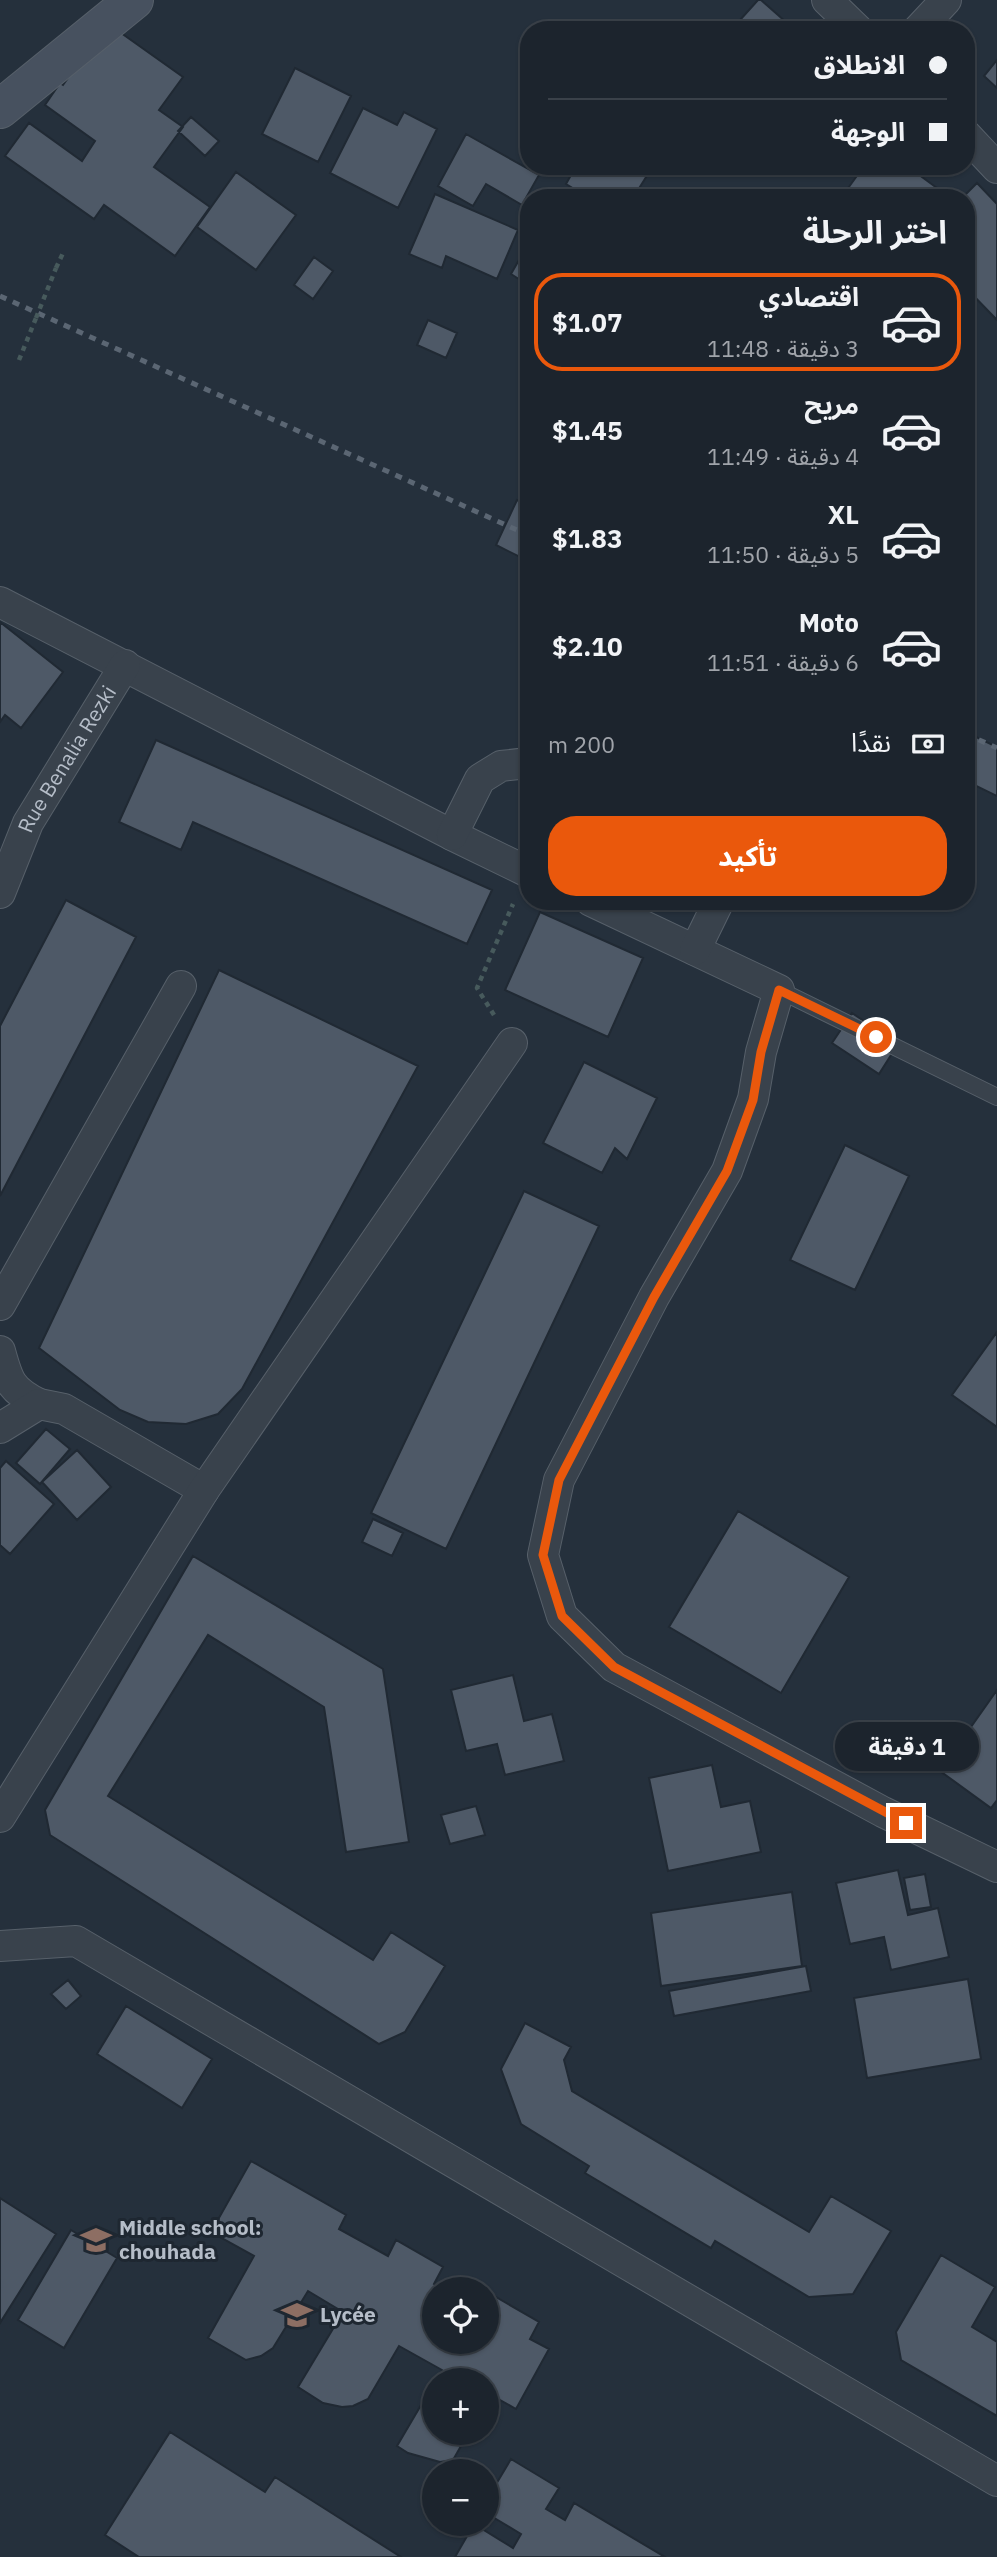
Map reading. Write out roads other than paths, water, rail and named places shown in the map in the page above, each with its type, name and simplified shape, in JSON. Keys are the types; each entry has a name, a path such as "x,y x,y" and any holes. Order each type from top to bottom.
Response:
{"main road":[{"path":"0,109 134,0"}],"street":[{"path":"827,0 849,21"},
{"path":"926,21 946,0"},
{"path":"975,145 997,168"},
{"path":"0,603 520,867"},
{"name":"Rue Benalia Rezki","path":"0,893 28,823 125,666"},
{"path":"452,835 480,779 501,766 520,764"},
{"path":"610,910 779,990 761,1052 753,1100 727,1171 654,1297 559,1480 543,1555 562,1616 614,1667 883,1812 997,1867"},
{"path":"695,950 715,910"},
{"path":"0,1305 181,986"},
{"path":"0,1817 204,1490 512,1042"},
{"path":"0,1351 7,1375 19,1394 39,1404 64,1409 204,1490"},
{"path":"0,1428 39,1404"},
{"path":"0,1946 76,1941 997,2482"}],"lane":[{"path":"779,990 997,1097"}],"railway":[{"path":"0,296 520,531"},
{"path":"975,738 997,748"}],"place":[{"name":"Middle school: chouhada","path":"96,2240"},
{"name":"Lycée","path":"297,2315"}]}
